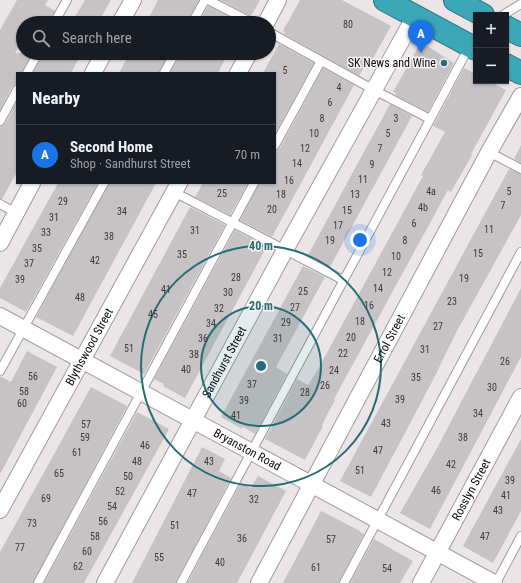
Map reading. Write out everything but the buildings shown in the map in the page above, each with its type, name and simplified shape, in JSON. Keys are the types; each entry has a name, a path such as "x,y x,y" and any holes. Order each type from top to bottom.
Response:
{"highway":[{"path":"385,0 473,47"},
{"path":"455,0 477,12"},
{"path":"509,29 521,35"},
{"path":"509,67 521,73"}],"street":[{"path":"124,16 133,0"},
{"path":"270,16 278,0"},
{"name":"Sandhurst Street","path":"105,583 285,250 415,16"},
{"path":"94,72 100,60"},
{"path":"239,72 245,60"},
{"name":"Errol Street","path":"259,583 489,152 521,96"},
{"path":"0,243 31,184"},
{"name":"Blythswood Street","path":"2,504 82,361 177,185"},
{"name":"Bryanston Road","path":"0,316 495,583"},
{"name":"Rosslyn Street","path":"421,583 521,397"}],"lane":[{"path":"58,16 67,0"},
{"path":"196,16 204,0"},
{"path":"208,0 239,16"},
{"path":"509,12 521,4"},
{"path":"276,36 430,119"},
{"path":"180,583 430,119 473,47"},
{"path":"27,72 34,60"},
{"path":"165,72 171,60"},
{"path":"276,143 321,61"},
{"path":"0,122 14,104"},
{"path":"489,152 521,169"},
{"path":"0,371 103,184"},
{"path":"38,583 253,184"},
{"path":"177,185 233,222 343,280"},
{"path":"0,204 16,213"},
{"path":"344,583 521,252"},
{"path":"495,583 521,536"}],"place":[{"name":"Second Home","path":"421,53"},
{"name":"SK News and Wine","path":"444,63"}]}
